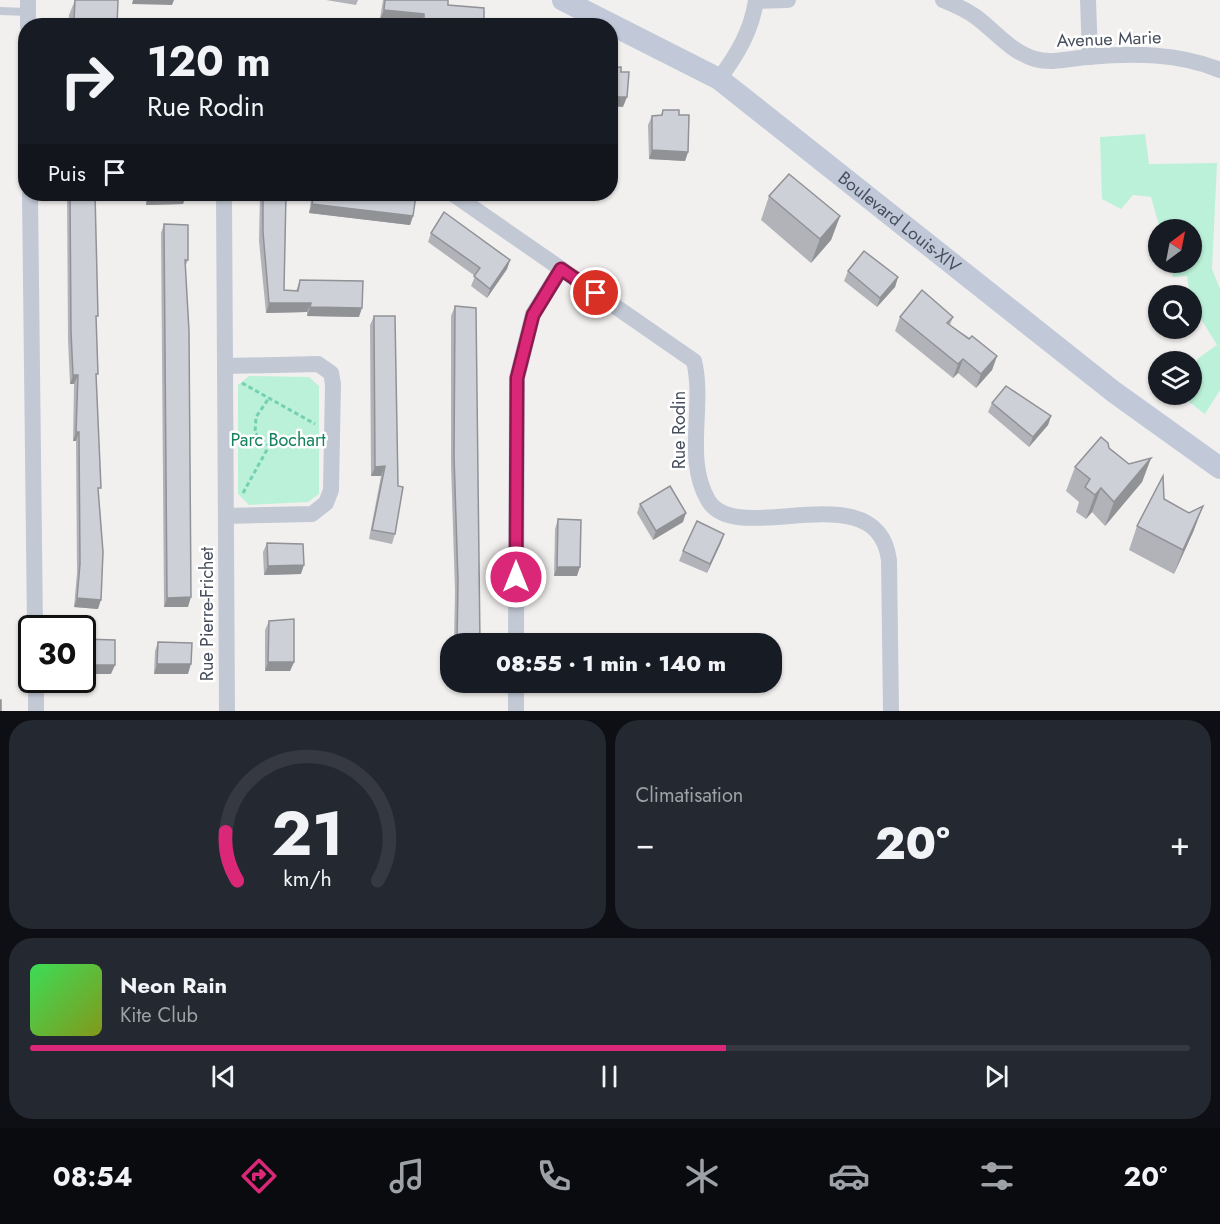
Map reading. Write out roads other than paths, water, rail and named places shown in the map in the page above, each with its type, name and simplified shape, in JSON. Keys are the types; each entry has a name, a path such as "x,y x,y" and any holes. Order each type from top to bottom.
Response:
{"main road":[{"name":"Boulevard Louis-XIV","path":"563,0 599,18"},
{"name":"Boulevard Louis-XIV","path":"618,28 719,79 1114,392 1220,468"}],"street":[{"path":"719,79 735,56 752,23 756,1 788,0"},
{"name":"Avenue Marie","path":"943,0 976,17 1012,48 1034,59 1054,61 1090,57 1155,55 1189,60 1220,70"},
{"path":"1088,0 1090,57"},
{"path":"30,201 35,615"},
{"name":"Rue Pierre-Frichet","path":"225,201 227,711"},
{"name":"Rue Rodin","path":"463,201 694,361 699,392 697,474 709,503 724,513 742,517 844,515 863,521 878,530 887,544 889,560 891,711"},
{"path":"516,633 517,378 533,315 561,269"},
{"path":"226,370 318,364 331,374 332,434 331,490 326,503 312,514 226,516"},
{"path":"36,693 36,711"},
{"path":"516,693 516,711"}],"lane":[{"path":"0,11 28,12"}],"park label":[{"name":"Parc Bochart","path":"278,440"}]}
